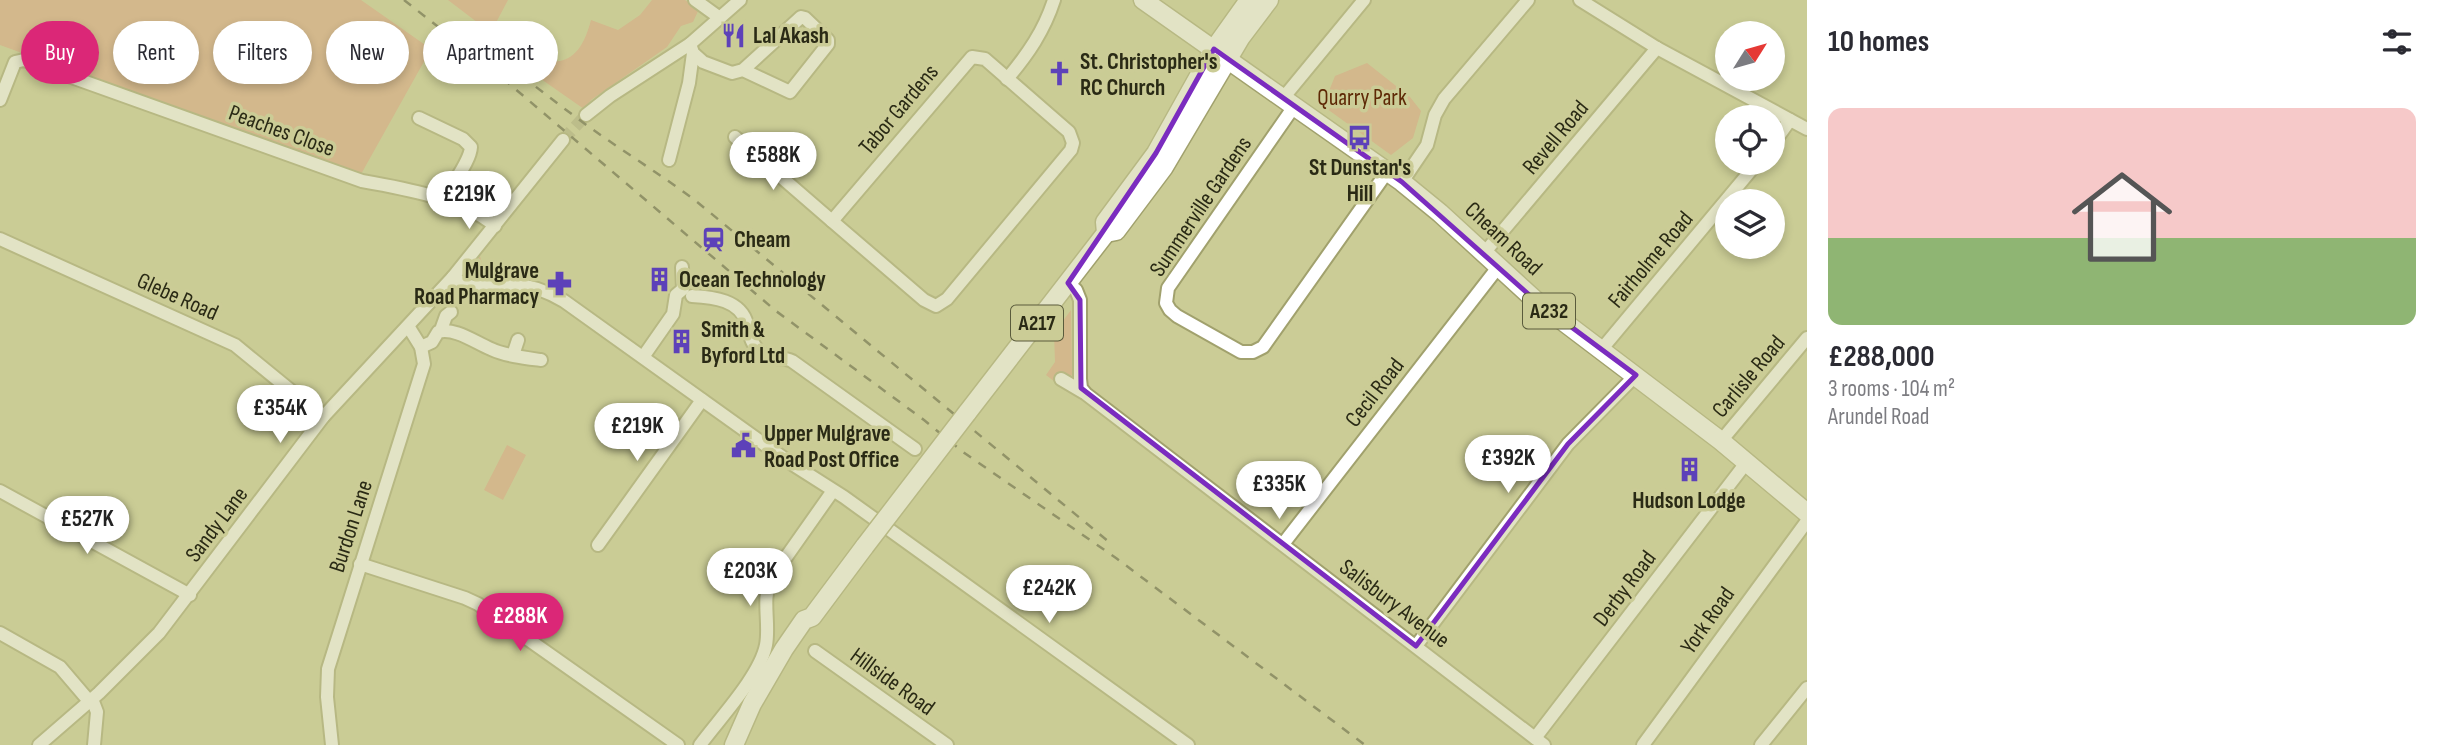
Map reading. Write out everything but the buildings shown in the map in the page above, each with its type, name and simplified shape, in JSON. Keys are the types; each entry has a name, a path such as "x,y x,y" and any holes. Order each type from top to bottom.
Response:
{"highway":[{"name":"A232","path":"1143,0 1221,54"},
{"name":"A217","path":"734,745 752,705 804,620 812,617 1106,233 1116,231 1164,167 1249,0"},
{"name":"A217","path":"1221,54 1241,37 1269,0"},
{"name":"Cheam Road","path":"1221,54 1289,106 1395,177 1485,252 1535,300 1721,441 1807,513"},
{"name":"A217","path":"746,745 763,706 812,628 812,617"}],"street":[{"path":"695,0 720,18"},
{"path":"586,115 610,96 691,49 740,0"},
{"path":"1007,79 1045,26 1054,0"},
{"name":"Summerville Gardens","path":"1364,0 1289,106 1168,288 1166,303 1170,310 1241,352 1250,352 1269,342 1395,177 1427,145 1435,115 1444,99 1528,0"},
{"path":"1580,0 1657,48 1807,129"},
{"path":"691,49 703,62 732,72 743,70 801,16 828,40 828,44 790,92 743,70"},
{"name":"Revell Road","path":"1485,252 1657,48"},
{"path":"669,160 689,83 691,49"},
{"name":"Tabor Gardens","path":"972,57 985,59 1069,132 1073,143 1071,150 947,299 936,306 924,300 832,221 972,57"},
{"name":"Peaches Close","path":"0,100 15,62 24,60 53,75 362,181 408,189 444,201 479,215 495,226"},
{"path":"419,118 463,139 471,147 470,154 444,201"},
{"path":"1785,127 1790,120"},
{"path":"735,137 832,221"},
{"name":"Sandy Lane","path":"39,745 152,641 190,595 323,416 449,282 563,140"},
{"name":"Fairholme Road","path":"1601,350 1747,175"},
{"name":"Glebe Road","path":"0,239 235,345 323,416"},
{"name":"Cecil Road","path":"1283,544 1499,266"},
{"path":"682,267 693,294"},
{"path":"449,282 475,288 509,284 540,289 564,301 832,492 890,530 1169,739 1188,745"},
{"path":"1068,283 1076,290 1080,300 1080,379 1081,388 1086,394"},
{"path":"643,357 673,314 676,295 693,294 726,301 744,316 751,341 767,357 792,361 915,449"},
{"path":"408,326 421,347 432,342 451,312"},
{"path":"441,330 491,349 541,360"},
{"name":"Carlisle Road","path":"1721,441 1807,338"},
{"path":"513,355 517,340"},
{"name":"Burdon Lane","path":"332,745 327,697 328,669 421,377 425,358 421,347"},
{"path":"1416,646 1560,454 1636,375"},
{"name":"Salisbury Avenue","path":"1060,379 1086,394 1540,742"},
{"path":"598,545 702,400"},
{"name":"Derby Road","path":"1540,742 1746,463"},
{"path":"0,491 190,595"},
{"path":"700,745 762,659 766,641 767,592 770,580 832,492"},
{"name":"York Road","path":"1643,745 1807,520"},
{"path":"360,564 465,597 478,604 678,745"},
{"path":"0,633 60,667 90,700 97,712 94,745"},
{"name":"Hillside Road","path":"815,651 947,745"},
{"path":"1761,745 1807,688"}],"highlighted area":[{"path":"1214,49 1402,182 1535,300 1636,375 1568,444 1416,646 1081,388 1080,300 1068,283 1156,153"}],"green space":[{"path":"0,0 361,0 391,21 326,21 326,84 409,84 409,34 423,43 423,63 360,176 99,81 99,21 21,21 21,53 0,45"},
{"path":"448,0 508,0 497,21 476,21"},
{"path":"652,0 685,0 699,9 693,22 681,26 667,47 591,100 584,109 548,84 558,84 558,60 574,54 584,41 591,20 618,30 640,15"},
{"name":"Quarry Park","path":"1367,63 1410,97 1421,111 1413,138 1391,155 1323,106 1335,76"},
{"path":"480,256 483,267 493,276 476,276 473,268"},
{"path":"1071,310 1072,375 1069,377 1060,373 1055,382 1046,375 1055,362 1054,333"},
{"path":"507,445 526,455 503,500 484,490"}],"tunnel":[{"path":"563,140 586,115"}],"railway":[{"path":"404,0 493,70 776,311 963,452 1116,558 1365,745"},
{"path":"532,84 696,201 1109,542"}],"place":[{"name":"Lal Akash","path":"733,35"},
{"name":"St. Christopher's RC Church","path":"1060,74"},
{"name":"St Dunstan's Hill","path":"1360,137"},
{"name":"Cheam","path":"714,239"},
{"name":"Ocean Technology","path":"659,279"},
{"name":"Mulgrave Road Pharmacy","path":"559,283"},
{"name":"Smith & Byford Ltd","path":"681,342"},
{"name":"Upper Mulgrave Road Post Office","path":"744,446"},
{"name":"Hudson Lodge","path":"1689,470"}]}
